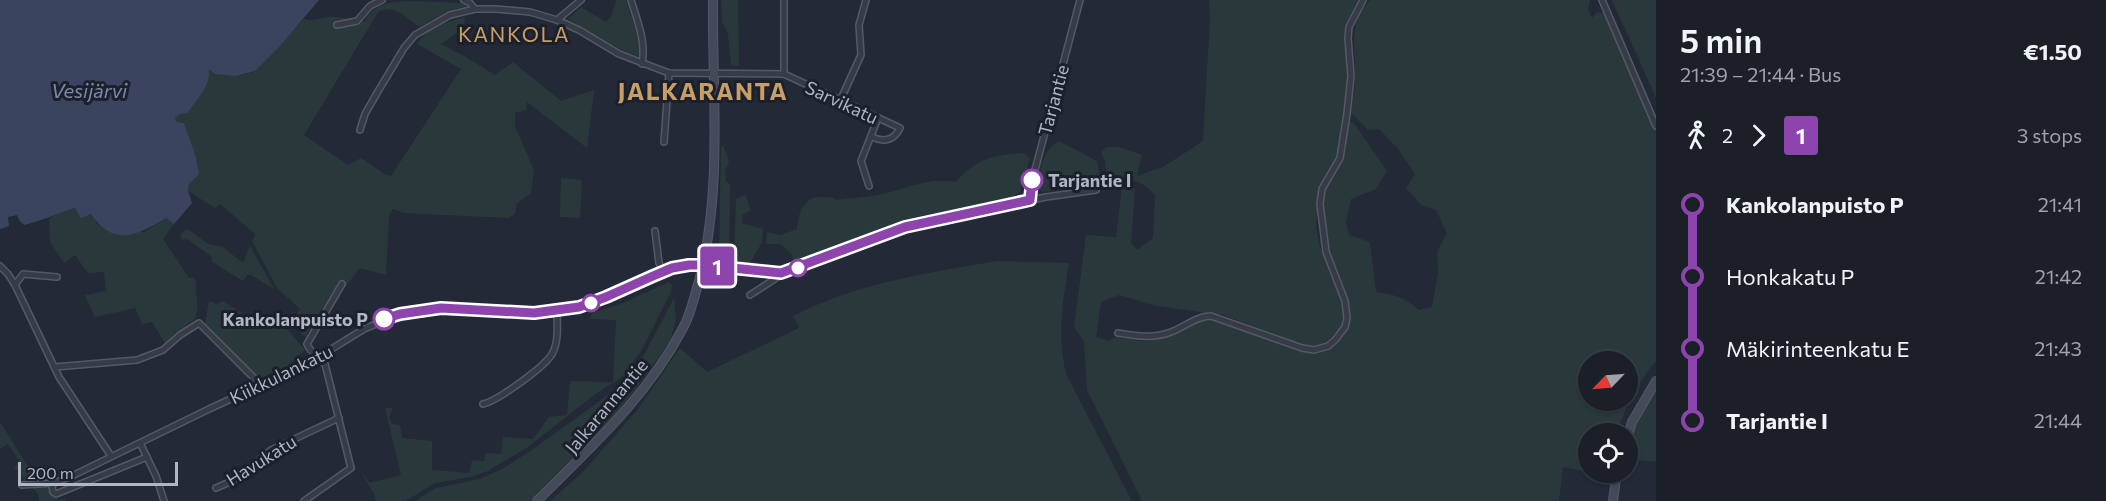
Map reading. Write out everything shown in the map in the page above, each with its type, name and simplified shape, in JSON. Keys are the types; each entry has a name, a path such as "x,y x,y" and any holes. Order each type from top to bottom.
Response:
{"main road":[{"name":"Jalkarannantie","path":"537,501 610,429 639,396 683,328 690,310 709,236 712,202 713,0"},
{"path":"1632,423 1656,381"},
{"path":"1613,501 1615,483"}],"street":[{"path":"337,25 357,21 370,6 382,0"},
{"path":"464,0 475,9"},
{"path":"557,20 581,0"},
{"path":"631,0 643,40 642,64"},
{"name":"Sarvikatu","path":"784,0 784,74"},
{"path":"840,101 861,55 859,25 866,0"},
{"name":"Tarjantie","path":"1030,200 1031,185 1080,0"},
{"path":"1118,333 1141,337 1157,336 1202,317 1211,316 1268,337 1314,350 1328,346 1345,327 1347,318 1345,301 1326,252 1320,204 1322,189 1340,158 1351,76 1349,27 1363,0"},
{"path":"1602,0 1656,126"},
{"name":"Sarvikatu","path":"360,130 365,114 377,93 404,48 416,35 450,15 475,9 496,9 530,12 557,20 642,64 669,73 784,74 900,128 892,138 883,141 871,136"},
{"path":"664,142 669,73"},
{"path":"868,186 861,161 878,118"},
{"path":"750,295 786,272 905,227 1030,200 1096,190"},
{"path":"654,231 659,263 663,272"},
{"name":"Kiikkulankatu","path":"54,483 320,357 364,328 400,314 441,308 522,313 557,310 590,303 680,266 703,265 770,273 786,272"},
{"path":"0,266 15,285 59,378 111,456"},
{"path":"8,274 57,278"},
{"path":"15,285 23,274"},
{"path":"304,501 351,468 325,364 310,350 308,341 342,284"},
{"path":"483,404 504,393 547,362 556,344 557,310"},
{"path":"54,367 137,360 163,350 180,335 199,323 261,385"},
{"name":"Havukatu","path":"216,488 234,480 271,450 339,418"},
{"path":"140,443 164,501"},
{"path":"22,485 54,483 52,487 56,494 147,457"}],"shaded area":[{"path":"617,0 626,0 641,46 638,56 623,51 568,19 581,7 606,22"},
{"path":"721,0 738,0 739,66 731,65 728,34 722,22"},
{"path":"1209,0 1358,0 1347,22 1345,33 1348,75 1337,157 1320,187 1316,227 1320,247 1344,309 1342,325 1326,343 1315,346 1302,345 1223,315 1157,306 1119,295 1101,302 1096,337 1108,341 1116,337 1143,341 1164,337 1206,319 1222,321 1302,351 1322,352 1339,341 1347,329 1350,318 1347,295 1328,248 1322,203 1325,191 1342,157 1348,121 1356,126 1387,171 1376,189 1351,199 1346,222 1349,235 1370,242 1376,292 1399,297 1419,310 1432,307 1438,273 1437,251 1447,234 1436,210 1421,205 1406,188 1415,174 1398,149 1379,129 1368,130 1351,113 1355,82 1354,33 1364,8 1371,0 1590,0 1588,10 1592,18 1597,12 1604,13 1656,132 1656,361 1638,386 1638,351 1578,351 1578,411 1625,411 1621,423 1578,423 1578,470 1563,467 1559,501 1142,501 1087,390 1084,341 1074,327 1086,235 1116,237 1122,186 1135,188 1131,243 1137,250 1153,238 1155,195 1138,182 1122,180 1107,182 1105,161 1101,152 1106,147 1119,147 1142,155 1137,176 1163,167 1203,141 1210,19"},
{"path":"1612,0 1656,0 1656,98 1653,91"},
{"path":"392,2 459,3 468,6 450,10 419,27 394,10 378,12 304,135 348,165 361,158 391,176 461,69 417,44 438,26 465,17 460,30 441,44 495,75 513,62 561,101 594,90 587,148 527,102 526,110 515,113 515,126 534,170 531,193 517,203 515,214 509,218 404,213 393,209 389,216 386,275 360,268 341,292 335,288 305,337 292,323 300,309 277,288 252,241 255,234 220,204 215,208 188,191 189,183 199,174 196,157 184,123 177,122 175,118 180,114 209,68 236,76 254,72 304,19 357,17 364,22 380,6"},
{"path":"1059,141 1097,161 1101,182 1043,192 1038,188 1046,155 1049,149"},
{"path":"723,145 729,162 725,171 726,181 730,184 729,265 721,263 719,254 721,148"},
{"path":"1024,153 1030,158 1020,192 1008,199 915,217 793,263 792,255 781,244 766,244 767,232 780,235 797,229 801,211 813,198 826,197 836,200 883,194 928,182 956,182 971,168 986,159"},
{"path":"561,178 582,180 580,218 560,217"},
{"path":"745,195 751,210 742,215 742,223 763,229 762,242 749,265 736,263 734,257 736,199"},
{"path":"75,208 91,214 98,225 144,232 166,218 174,224 163,239 189,278 195,280 197,306 195,319 165,343 152,322 142,324 135,308 95,317 85,295 106,291 104,272 88,273 75,255 64,263 50,242 49,219 57,213"},
{"path":"188,229 208,244 223,247 243,263 250,246 274,289 251,275 247,275 243,281 212,262 212,257 187,239 180,238 182,232"},
{"path":"997,261 1069,263 1061,334 1067,376 1132,501 550,501 583,472 638,409 680,348 707,372 799,328 793,316 842,295 893,281"},
{"path":"669,282 672,285 671,292 641,351 622,377 594,395 528,447 488,471 470,477 435,483 406,501 376,501 359,469 370,483 401,475 385,408 393,408 389,417 392,424 400,425 402,438 432,441 432,470 469,473 472,460 484,461 486,453 501,454 503,437 533,439 549,417 567,415 570,381 613,382 616,320 590,319 592,313 623,303"},
{"path":"674,298 676,320 670,341 614,416 530,501 415,501 436,488 480,479 502,469 626,382 644,355"},
{"path":"209,301 216,304 223,301 268,330 274,314 305,350 285,369 261,380 205,324"},
{"path":"1656,386 1656,462 1638,460 1638,423 1635,423"},
{"path":"0,422 32,473 46,486 52,496 66,501 39,501 38,494 14,467 20,462 8,444 0,449"}],"water":[{"name":"Vesijärvi","path":"0,0 319,0 280,46 255,71 236,76 215,74 209,69 208,81 198,98 187,113 175,118 177,122 184,123 196,157 199,174 189,184 188,191 192,203 174,224 166,218 136,233 117,235 100,225 91,214 81,218 75,208 24,225 17,215 8,217 9,226 0,229"}],"bus line":[{"name":"1","path":"384,319 400,314 441,308 534,313 579,307 680,266 703,265 770,273 791,271 905,227 1030,200 1032,180"}],"place":[{"name":"Tarjantie I","path":"1032,180"},
{"name":"Kankolanpuisto P","path":"384,319"}],"district":[{"name":"KANKOLA","path":"514,33"},
{"name":"JALKARANTA","path":"703,90"}]}
